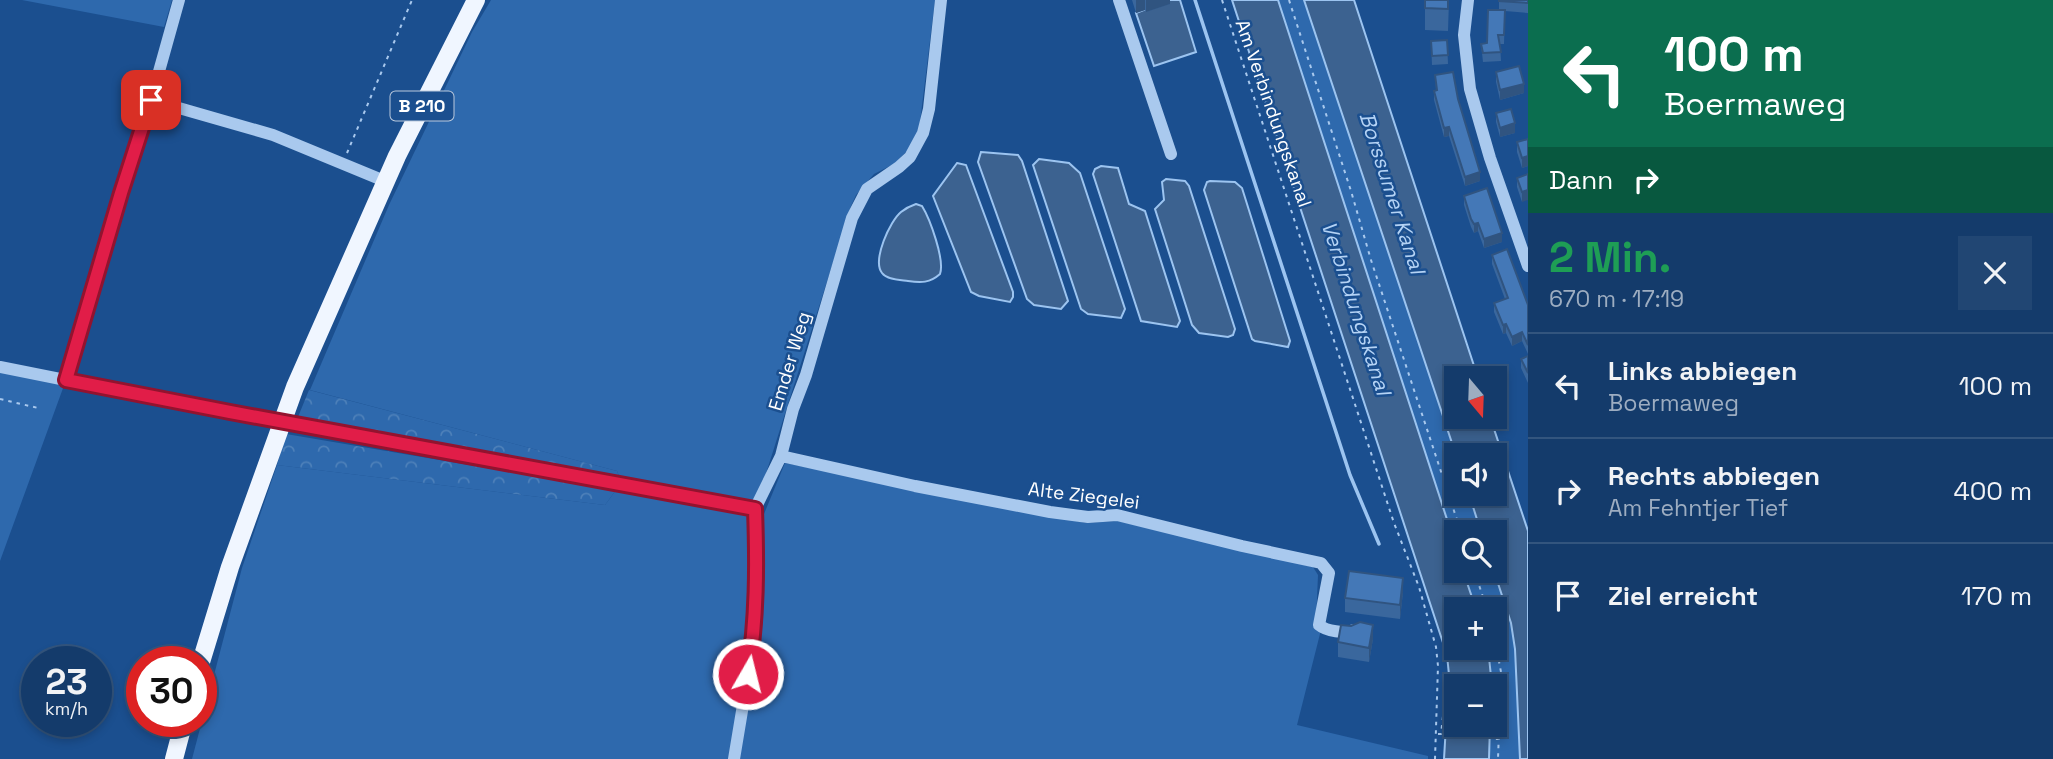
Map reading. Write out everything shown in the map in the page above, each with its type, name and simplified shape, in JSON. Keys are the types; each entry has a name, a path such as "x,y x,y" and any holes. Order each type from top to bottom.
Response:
{"main road":[{"name":"B 210","path":"206,646 230,567 295,387 387,181 442,64 476,0"},
{"path":"174,759 180,737"}],"street":[{"path":"66,380 151,100 178,0"},
{"name":"Emder Weg","path":"734,759 753,639 757,561 755,509 781,456 852,218 867,189 910,157 923,133 929,109 941,0"},
{"path":"1119,0 1171,154"},
{"path":"1468,0 1464,48 1473,101 1528,266"},
{"path":"151,100 273,135 387,181"},
{"path":"0,367 755,509"},
{"name":"Alte Ziegelei","path":"781,456 1050,512 1088,517 1117,515 1321,563 1329,573 1320,626 1348,632 1362,626"}],"path":[{"path":"342,163 412,0"},
{"name":"Am Verbindungskanal","path":"1222,0 1394,523 1426,611 1438,666 1435,759"},
{"path":"1289,0 1457,520"},
{"path":"0,399 38,408"},
{"path":"1498,759 1501,672 1499,660"},
{"path":"1437,734 1441,734 1444,707"},
{"path":"1493,737 1499,739"}],"green space":[{"path":"22,0 172,0 164,27"},
{"path":"491,0 935,0 919,130 909,149 894,164 874,174 856,195 851,206 756,505 620,479 617,471 310,390 389,205 472,32"},
{"path":"1278,0 1304,0 1444,419 1444,429 1447,429 1452,443 1444,443 1444,506 1473,506 1477,520 1447,520"},
{"path":"0,367 66,380 0,561"},
{"path":"309,390 617,471 620,479 298,417"},
{"path":"286,434 616,490 605,505 277,465"},
{"path":"785,463 1086,523 1118,521 1313,567 1318,575 1316,622 1322,626 1297,725 1428,756 1428,759 739,759 757,652 764,514"},
{"path":"277,465 605,505 616,490 749,515 749,649 732,759 192,759 198,737 217,737 217,664 242,568"},
{"path":"1467,583 1498,583 1502,597 1472,597"},
{"path":"1507,611 1515,649 1520,759 1489,759 1490,737 1507,737 1507,674 1491,674 1489,660 1507,660"}],"water":[{"path":"1169,0 1180,0 1196,52 1154,66 1136,13"},
{"name":"Verbindungskanal","path":"1232,0 1278,0 1447,520 1444,520 1444,583 1467,583 1472,597 1444,597 1444,646"},
{"name":"Borssumer Kanal","path":"1304,0 1354,0 1474,366 1444,366 1444,419"},
{"path":"981,152 1018,155 1022,161 1068,301 1061,309 1034,305 1027,299 978,162"},
{"path":"1039,159 1069,163 1080,173 1125,309 1121,318 1088,314 1081,309 1033,165"},
{"path":"957,163 966,165 1013,292 1010,302 971,292 933,196"},
{"path":"1101,166 1118,168 1129,204 1145,211 1180,321 1177,327 1141,321 1093,174 1095,169"},
{"path":"1166,179 1185,181 1189,186 1235,329 1233,335 1228,337 1199,333 1192,325 1155,209 1164,200 1162,182"},
{"path":"1210,181 1235,182 1242,188 1290,341 1288,347 1252,339 1204,190"},
{"path":"916,204 922,206 933,230 941,268 940,274 933,279 921,282 891,278 884,275 879,267 881,250 888,232 905,209"},
{"path":"1447,429 1494,429 1499,443 1452,443"},
{"path":"1507,468 1528,531 1528,759 1520,759 1515,649 1507,597 1502,597 1498,583 1507,583 1507,520 1477,520 1473,506 1507,506"},
{"path":"1448,660 1489,660 1491,674 1449,674"},
{"path":"1445,737 1490,737 1489,759 1444,759"}],"building":[{"path":"1425,0 1448,0 1448,9 1425,8"},
{"path":"1528,0 1528,3 1499,1"},
{"path":"1488,10 1505,10 1504,35 1498,35 1501,52 1483,53 1481,44 1487,43"},
{"path":"1447,40 1448,55 1432,56 1431,41"},
{"path":"1519,66 1524,84 1500,90 1496,72"},
{"path":"1453,72 1458,99 1480,172 1465,177 1449,127 1444,128 1434,91 1437,90 1435,75"},
{"path":"1511,109 1515,123 1500,128 1496,113"},
{"path":"1528,139 1528,156 1522,158 1517,142"},
{"path":"1528,174 1528,190 1522,192 1517,178"},
{"path":"1487,188 1502,233 1484,239 1478,223 1474,224 1471,219 1464,196"},
{"path":"1507,249 1528,305 1528,345 1522,332 1512,337 1506,324 1503,325 1494,303 1508,298 1492,255"},
{"path":"1528,356 1528,373 1521,359"},
{"path":"1349,571 1403,578 1400,605 1345,598"},
{"path":"1360,622 1373,625 1369,648 1338,642 1341,625 1351,626"}],"waterway":[{"path":"1195,0 1350,475 1379,544"}],"route":[{"path":"151,100 66,380 755,509 756,603 748,674"}]}
